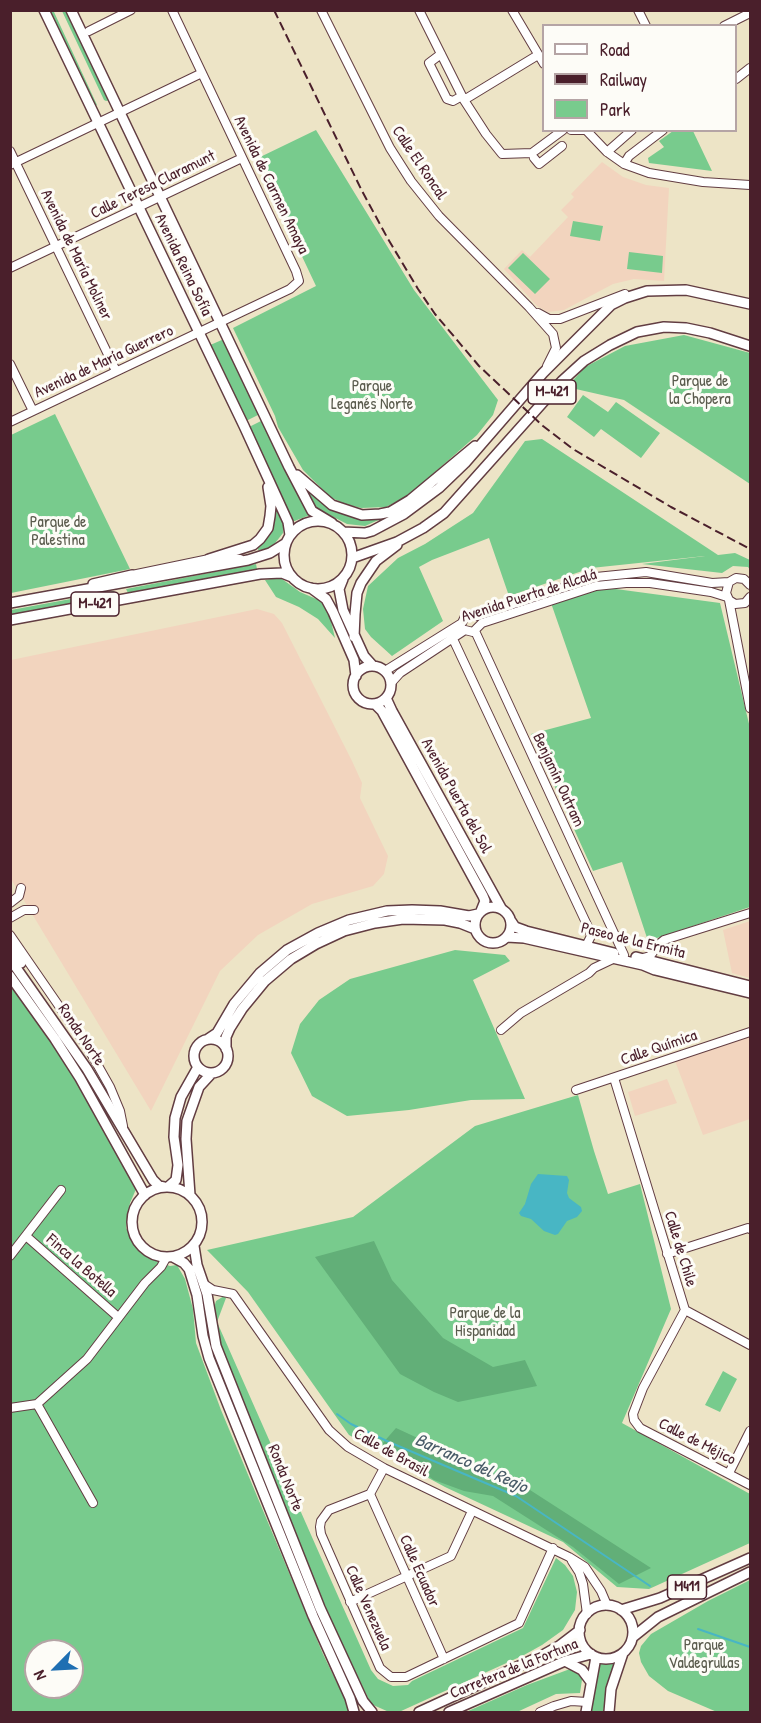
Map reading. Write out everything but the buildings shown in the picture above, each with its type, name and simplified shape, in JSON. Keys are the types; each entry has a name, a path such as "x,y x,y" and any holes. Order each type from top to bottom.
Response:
{"main road":[{"name":"Avenida Reina Sofía","path":"44,10 267,475 288,522 288,539"},
{"name":"Avenida Reina Sofía","path":"71,10 289,467 312,511 332,524"},
{"path":"343,532 372,531 417,506 453,476 543,373 611,305 647,291 686,290 750,304"},
{"name":"M-421","path":"352,558 408,536 434,521 454,503 547,397 584,361 637,332 664,327 686,327 750,346"},
{"path":"289,467 308,487 332,505 352,513 380,514 399,507 415,496 489,436"},
{"path":"209,559 253,545 264,533 271,506 267,475"},
{"name":"M-421","path":"79,589 93,590 248,560 270,553 300,526 312,521 332,524"},
{"path":"310,588 326,599 354,660 356,676 354,686 357,696 365,702 375,704 386,698 391,683 385,671 373,666 363,656 339,596 339,589 352,558 351,549 343,532 332,524"},
{"path":"354,637 357,593 366,575 382,555 408,536"},
{"path":"288,539 284,550 285,564 292,577"},
{"name":"M-421","path":"10,621 260,574 282,573 310,588"},
{"name":"M-421","path":"10,603 132,575"},
{"path":"310,588 332,586 344,577"},
{"path":"356,676 363,669 373,666"},
{"name":"Avenida Puerta del Sol","path":"386,698 501,908"},
{"name":"Avenida Puerta del Sol","path":"375,704 382,711 480,890 484,901 480,912"},
{"path":"211,1074 198,1068 194,1059 195,1050 200,1043 217,1033 234,1004 260,973 287,950 318,933 349,920 387,911 440,911 469,916 490,906 501,908 506,911 511,921 511,930 507,937 500,942 490,943 481,939 475,929 476,919 480,912"},
{"path":"170,1258 187,1252 194,1246 201,1233 203,1219 199,1206 190,1195 187,1121 199,1087 211,1074 216,1073 225,1065 228,1054 226,1037 230,1028 265,981 291,959 316,944 344,931 375,923 402,919 445,920 475,929"},
{"name":"Paseo de la Ermita","path":"511,921 515,927 526,931 609,956 750,993"},
{"name":"Paseo de la Ermita","path":"507,937 586,949"},
{"path":"10,947 42,995 55,1022"},
{"name":"Paseo de la Ermita","path":"609,956 624,955 643,958 750,986"},
{"name":"Ronda Norte","path":"10,958 87,1070 153,1180 159,1186 179,1189 190,1195"},
{"name":"Ronda Norte","path":"10,976 80,1078 145,1195 139,1200 133,1214 132,1224 139,1244 156,1256 184,1263 189,1269 197,1295 209,1358 313,1616 351,1698 354,1713"},
{"path":"208,1039 219,1041 226,1049"},
{"path":"145,1195 166,1187 176,1180 175,1118 181,1098 198,1068"},
{"name":"Ronda Norte","path":"194,1246 197,1265 210,1307 216,1346 320,1608 359,1694 372,1713"},
{"name":"M411","path":"621,1610 660,1599 750,1558"},
{"path":"633,1637 631,1622 621,1610 607,1605 596,1607 587,1614 580,1630 582,1643 593,1655 610,1659 623,1653 633,1637 658,1617 750,1572"},
{"name":"Carretera de la Fortuna","path":"419,1713 543,1655 580,1630"},
{"path":"609,1713 611,1689 623,1653"},
{"path":"587,1708 593,1655"},
{"name":"Carretera de la Fortuna","path":"449,1713 565,1661 593,1655"},
{"name":"Carretera de la Fortuna","path":"565,1661 582,1670 591,1682"}],"street":[{"path":"89,31 131,10"},
{"name":"Avenida de Carmen Amaya","path":"172,10 299,281 290,289 209,327"},
{"name":"Calle El Roncal","path":"321,10 390,148 411,181 439,216 529,307 554,338 556,348 543,373"},
{"path":"419,10 463,98 502,154 532,153 560,132"},
{"path":"512,10 542,62"},
{"path":"638,10 645,24"},
{"path":"728,24 750,13"},
{"path":"441,54 429,63 447,99 453,101 463,98 538,55"},
{"path":"737,78 750,68"},
{"path":"13,164 202,73"},
{"path":"586,132 624,164 667,177 750,185"},
{"path":"607,152 630,132"},
{"path":"624,164 629,156 660,132"},
{"path":"534,158 539,164 562,146"},
{"name":"Avenida de María Moliner","path":"10,151 13,164 56,246 116,371"},
{"name":"Calle Teresa Claramunt","path":"10,268 242,158"},
{"name":"Calle El Roncal","path":"529,307 549,319 560,318 625,294 647,291"},
{"name":"Avenida de María Guerrero","path":"10,422 209,327"},
{"path":"735,340 750,339"},
{"path":"10,364 33,411"},
{"name":"M-421","path":"132,575 221,557 248,560"},
{"name":"Avenida Puerta de Alcalá","path":"391,683 400,672 453,639 464,626 465,616 476,616 596,577 646,572 712,583 729,582 740,578 750,585"},
{"path":"729,582 726,589 750,708"},
{"name":"Avenida Puerta de Alcalá","path":"385,671 464,626 477,628 586,589 606,585 650,583 711,592 739,604"},
{"path":"734,622 739,604 746,603 750,597"},
{"name":"Benjamín Outram","path":"476,616 477,628 624,955"},
{"name":"Benjamín Outram","path":"453,639 589,929 591,936 586,949"},
{"path":"10,903 18,896 21,888"},
{"path":"10,918 24,910 34,910"},
{"path":"643,958 650,956 664,940 750,913"},
{"path":"10,935 88,1048 110,1087 120,1111 123,1130"},
{"path":"609,956 617,939"},
{"name":"Paseo de la Ermita","path":"586,949 594,968"},
{"name":"Paseo de la Ermita","path":"501,1030 517,1015 589,973 609,956"},
{"name":"Calle Química","path":"576,1090 750,1032"},
{"name":"Calle de Chile","path":"614,1078 684,1310 643,1388 633,1414 634,1420"},
{"name":"Finca la Botella","path":"10,1256 62,1190"},
{"path":"668,1254 750,1229"},
{"name":"Finca la Botella","path":"26,1236 118,1317"},
{"name":"Finca la Botella","path":"37,1404 87,1359 145,1282 170,1258"},
{"name":"Calle de Brasil","path":"204,1284 213,1290 233,1293 329,1430 348,1447 384,1468 569,1557 585,1567 601,1591 607,1605"},
{"path":"210,1307 222,1292"},
{"path":"684,1310 750,1345"},
{"path":"10,1408 37,1404 93,1503"},
{"name":"Calle de Méjico","path":"634,1420 639,1428 750,1485"},
{"path":"729,1473 750,1431"},
{"path":"370,1494 384,1468"},
{"name":"Calle Ecuador","path":"370,1494 444,1659"},
{"name":"Calle Venezuela","path":"370,1494 329,1510 321,1521 321,1534 380,1668 391,1677 406,1677 519,1623 553,1548"},
{"path":"350,1602 451,1556 472,1511"},
{"path":"569,1557 579,1572 583,1584 587,1614"},
{"path":"540,1713 572,1701 587,1708"}],"shaded area":[{"path":"602,162 623,177 646,185 669,188 664,281 634,279 613,284 564,310 548,312 537,306 504,269 522,250 530,257 568,217 561,210 574,197 571,194"},
{"path":"257,609 274,614 282,623 352,761 362,783 360,798 388,856 384,874 373,886 312,904 258,935 220,971 151,1111 11,879 11,660"},
{"path":"750,921 750,978 732,973 723,930"},
{"path":"750,1036 750,1119 703,1135 675,1061"},
{"path":"667,1079 677,1103 635,1116 628,1092"}],"green space":[{"path":"49,11 54,12 97,105 93,107"},
{"path":"62,11 68,11 111,100 104,100"},
{"name":"Parque Leganés Norte","path":"316,130 414,290 498,400 493,415 477,435 409,495 386,507 361,508 345,504 330,497 303,470 278,427 275,416 233,328 316,286 256,159"},
{"path":"672,132 693,132 712,171 649,163 648,158 664,147 659,141"},
{"path":"573,221 603,226 600,241 570,236"},
{"path":"629,252 663,256 662,273 627,269"},
{"path":"523,253 550,279 535,294 508,268"},
{"name":"Parque de la Chopera","path":"684,335 750,353 750,484 624,400 567,387 585,367 625,346"},
{"path":"224,339 260,414 244,422 208,346"},
{"path":"583,395 608,412 616,402 660,433 641,458 601,429 594,437 567,417"},
{"name":"Parque de Palestina","path":"55,414 130,569 11,593 11,435"},
{"path":"263,420 310,515 292,522 247,428"},
{"path":"542,439 718,555 735,553 750,560 750,570 748,567 733,566 722,573 642,564 705,556 591,568 509,596 489,538 419,567 443,621 392,656 365,629 363,609 368,586 398,558 425,544 473,513 525,441"},
{"path":"309,492 327,506 346,515 383,518 365,526 347,524 316,508 307,493"},
{"path":"276,507 283,524 283,533 272,547 259,552 257,546"},
{"path":"256,564 257,569 227,575 128,593 126,589"},
{"path":"277,578 321,601 330,617 335,638 318,619 299,607 276,597 265,580"},
{"path":"601,587 720,603 750,728 750,907 648,941 622,862 593,871 531,734 591,718 551,603"},
{"path":"114,591 115,596 11,616 11,610"},
{"path":"455,950 505,955 510,961 473,980 525,1099 471,1100 409,1110 347,1116 312,1096 291,1053 300,1024 319,1000 350,979"},
{"path":"10,984 47,1034 137,1187 130,1203 126,1228 138,1250 151,1259 170,1266 177,1265 185,1279 193,1309 196,1343 221,1410 323,1654 351,1712 11,1712"},
{"name":"Parque de la Hispanidad","path":"578,1095 608,1194 640,1184 671,1309 622,1423 750,1494 750,1543 649,1589 617,1587 563,1542 445,1487 349,1435 248,1292 207,1250 353,1217 475,1126"},
{"path":"374,1241 392,1280 443,1338 493,1367 525,1360 537,1386 458,1402 400,1374 315,1257"},
{"path":"224,1296 226,1298 217,1322 371,1670 378,1679 393,1686 408,1685 412,1681 523,1628 556,1558 573,1576 577,1592 575,1610 563,1630 524,1655 399,1712 389,1712 371,1704 332,1623 225,1360 214,1308 216,1301"},
{"path":"723,1371 737,1379 720,1412 705,1405"},
{"path":"396,1428 530,1490 651,1568 619,1584 573,1547 493,1496 464,1491 434,1480 382,1444"},
{"name":"Parque Valdegrullas","path":"750,1580 750,1712 717,1712 668,1691 649,1676 639,1653 641,1646 651,1634"},
{"path":"617,1663 609,1684 603,1712 591,1712 599,1664"},
{"path":"578,1666 583,1673 580,1693 556,1694 517,1712 466,1712 527,1685"}],"water":[{"path":"538,1174 567,1176 569,1198 581,1207 582,1211 577,1217 567,1221 555,1235 544,1231 531,1219 519,1213 525,1204 531,1184"}],"waterway":[{"name":"Barranco del Reajo","path":"337,1414 351,1424 389,1442 516,1496 650,1586"},
{"name":"Barranco del Reajo","path":"698,1629 750,1647"}],"railway":[{"path":"274,10 362,191 388,239 435,314 479,366 543,426 573,449 671,507 750,549"}]}
